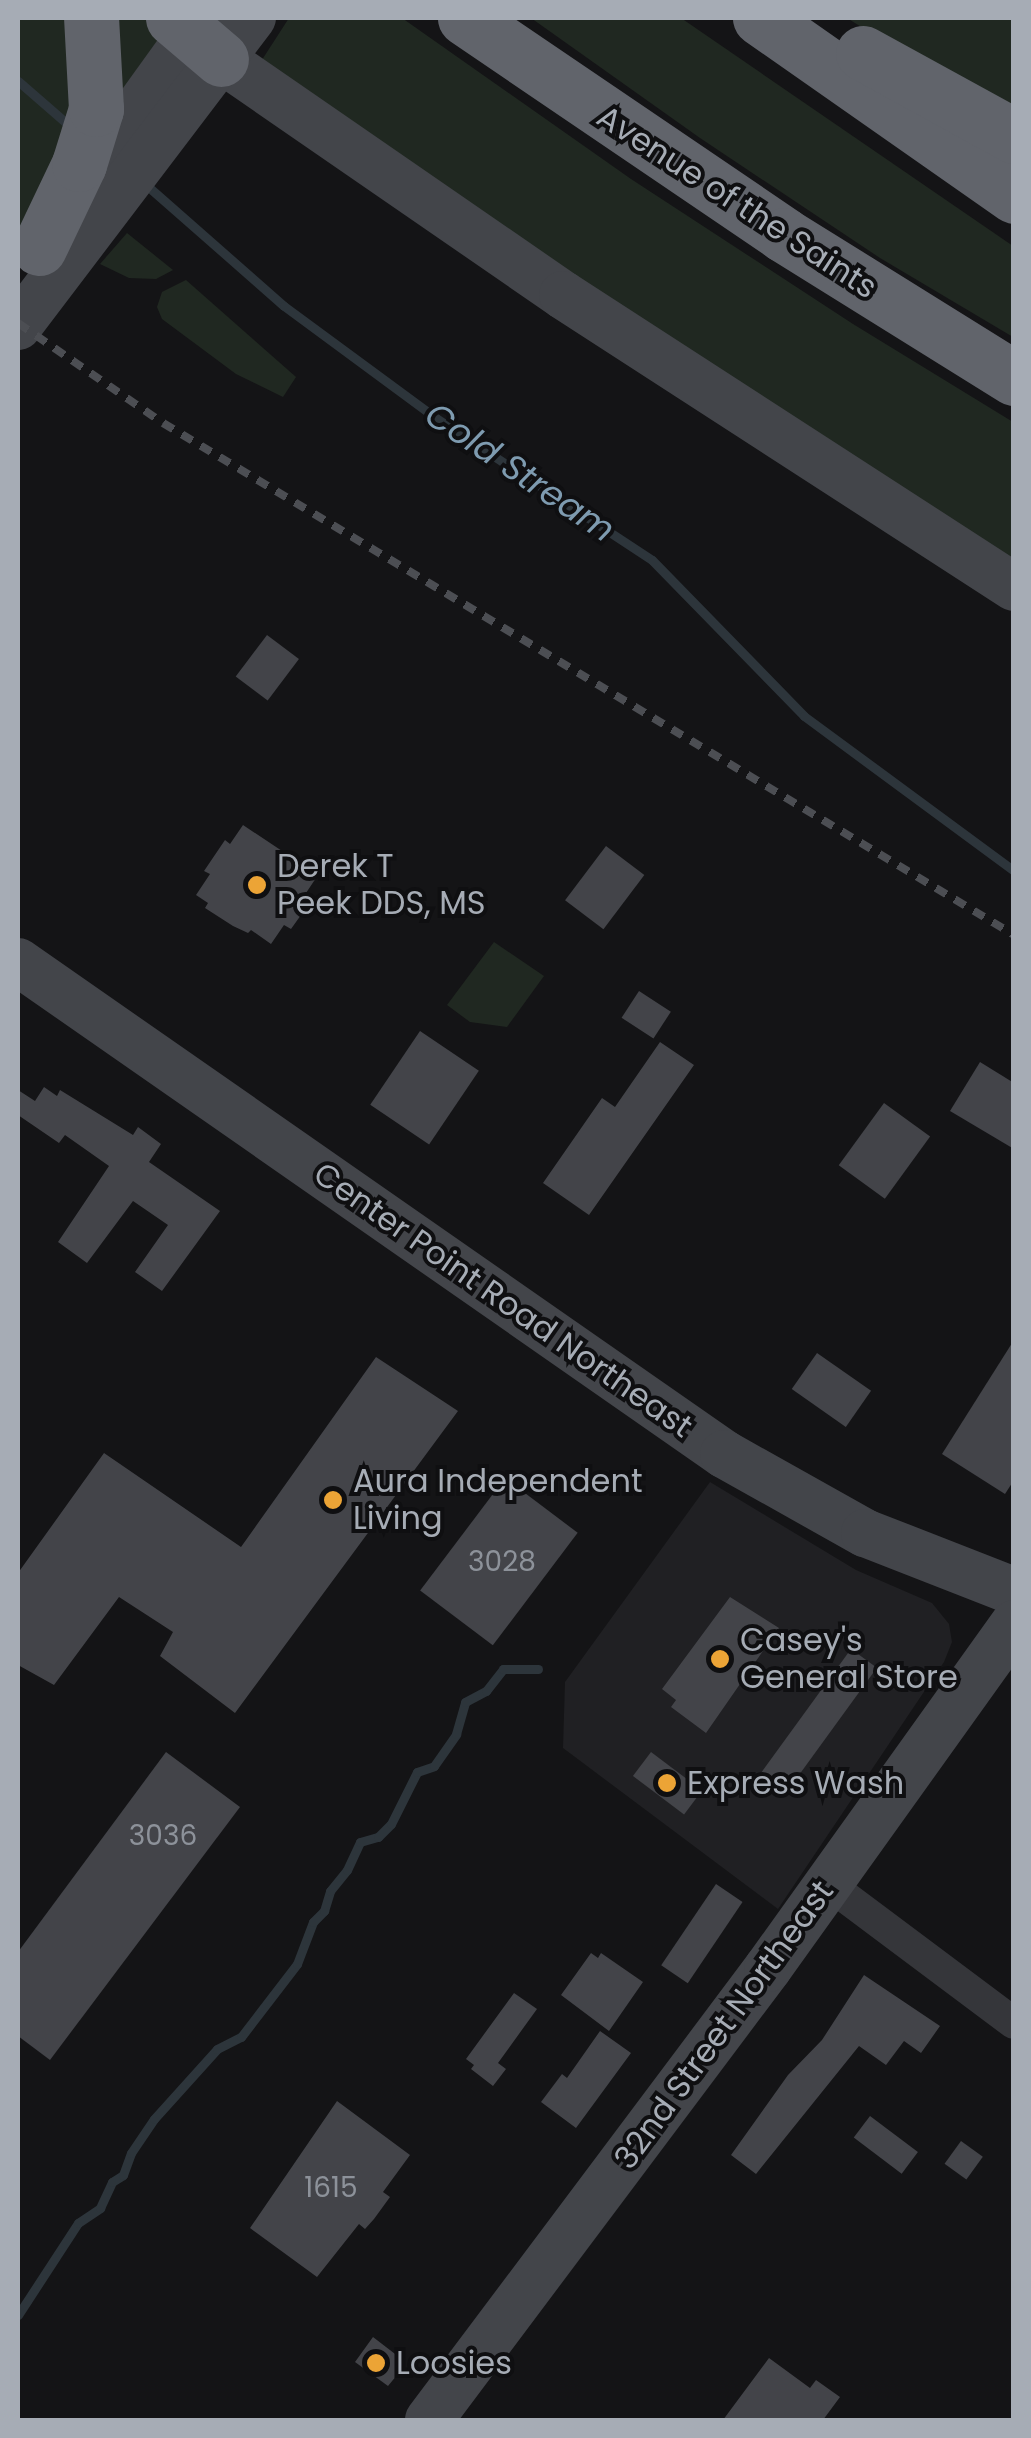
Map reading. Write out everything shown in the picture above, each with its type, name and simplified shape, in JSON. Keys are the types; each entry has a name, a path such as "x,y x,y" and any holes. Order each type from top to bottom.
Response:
{"highway":[{"path":"28,263 80,203 123,130 91,18"},
{"name":"Avenue of the Saints","path":"465,18 721,194 1014,378"},
{"path":"760,18 1014,196"},
{"path":"802,18 1014,136"}],"main road":[{"path":"123,130 208,29 563,295 1014,587"},
{"path":"18,326 80,203"},
{"name":"Center Point Road Northeast","path":"18,962 724,1454 864,1533 1014,1592"},
{"name":"32nd Street Northeast","path":"429,2420 828,1884 1014,1624"}],"street":[{"path":"828,1884 1014,2023"}],"shaded area":[{"path":"18,18 70,18 74,110 18,248"},
{"path":"103,18 147,18 160,41 112,107"},
{"path":"289,18 402,18 631,179 853,324 1013,422 1013,566 258,66"},
{"path":"531,18 681,18 1013,246 1013,337 880,258 700,138"},
{"path":"847,18 1013,18 1013,115 893,47"},
{"path":"127,233 173,270 156,279 129,278 100,264"},
{"path":"186,280 296,377 283,397 236,374 162,319 157,307 162,292"},
{"path":"494,942 544,976 507,1027 470,1022 447,1005"},
{"path":"710,1482 856,1570 932,1603 949,1624 952,1642 944,1662 778,1909 563,1748 565,1682"}],"building":[{"path":"267,635 299,659 268,701 236,677"},
{"name":"Derek T Peek DDS, MS","path":"243,825 318,875 304,896 311,901 291,929 284,925 271,944 205,908 208,903 196,895 210,874 204,871 225,840 230,844"},
{"path":"606,846 644,875 603,929 565,900"},
{"path":"639,991 671,1012 653,1039 622,1018"},
{"path":"420,1031 479,1071 429,1144 370,1105"},
{"path":"660,1042 694,1065 589,1215 543,1183 602,1098 615,1107"},
{"path":"980,1062 1014,1083 1014,1149 950,1111"},
{"path":"44,1087 57,1096 60,1090 133,1135 138,1127 161,1144 149,1162 220,1211 162,1291 135,1272 168,1225 133,1201 87,1263 58,1242 109,1166 65,1135 59,1143 18,1115 18,1090 35,1101"},
{"path":"884,1103 930,1137 885,1199 839,1165"},
{"path":"1014,1340 1014,1480 1005,1494 942,1454"},
{"path":"817,1353 871,1391 846,1427 792,1389"},
{"name":"Aura Independent Living","path":"376,1357 458,1411 235,1713 160,1656 173,1632 119,1597 54,1685 18,1665 18,1573 104,1453 241,1547"},
{"path":"505,1478 578,1533 493,1645 420,1591"},
{"name":"Casey's General Store","path":"730,1597 779,1628 706,1733 671,1707 676,1700 662,1689"},
{"path":"851,1649 877,1668 783,1796 758,1778"},
{"path":"166,1752 240,1807 50,2060 18,2036 18,1952"},
{"name":"Express Wash","path":"651,1752 702,1791 684,1814 633,1776"},
{"path":"716,1884 743,1902 688,1983 661,1965"},
{"path":"591,1953 598,1958 601,1953 643,1982 609,2031 561,1995"},
{"path":"864,1975 940,2026 921,2053 904,2041 886,2065 859,2046 756,2174 731,2155 788,2075 822,2040"},
{"path":"514,1993 537,2009 498,2063 506,2069 493,2086 471,2069 474,2065 466,2059"},
{"path":"600,2031 631,2053 576,2128 541,2102 562,2074 567,2078"},
{"path":"337,2101 410,2155 383,2192 390,2197 374,2219 365,2229 359,2224 317,2277 250,2228"},
{"path":"870,2116 918,2152 902,2174 854,2138"},
{"path":"961,2141 983,2157 966,2180 945,2164"},
{"name":"Loosies","path":"373,2337 399,2357 395,2363 402,2369 388,2386 355,2362"},
{"path":"769,2358 810,2388 816,2380 840,2397 823,2420 723,2420"}],"waterway":[{"name":"Cold Stream","path":"18,81 72,128"},
{"name":"Cold Stream","path":"144,183 284,306 436,418 652,560 804,716 1014,871"},
{"path":"18,2315 78,2223 100,2208 112,2182 123,2175 131,2153 154,2119 217,2049 241,2037 297,1964 313,1922 324,1911 330,1891 347,1870 360,1842 378,1837 391,1824 417,1772 434,1766 456,1734 465,1702 486,1691 503,1669 538,1669"}],"railway":[{"path":"18,323 163,423 1014,935"}],"place":[{"name":"Derek T Peek DDS, MS","path":"257,885"},
{"name":"Aura Independent Living","path":"333,1500"},
{"name":"Casey's General Store","path":"720,1659"},
{"name":"Express Wash","path":"667,1783"},
{"name":"Loosies","path":"376,2363"}]}
